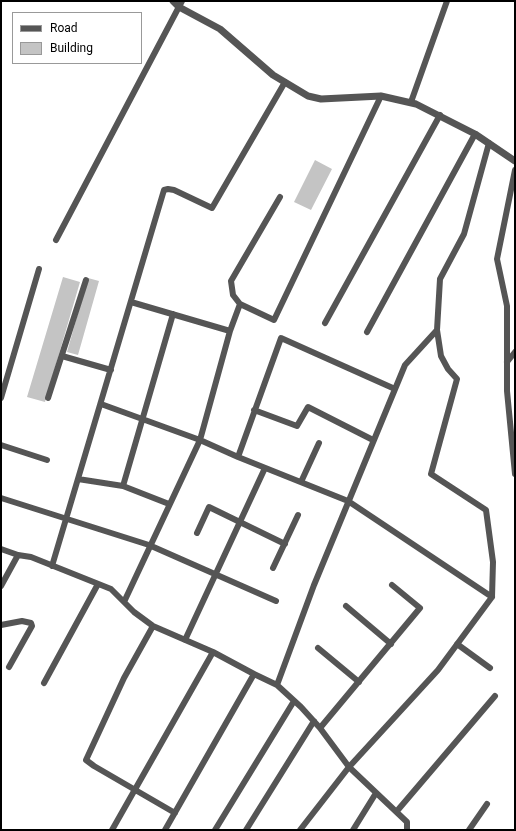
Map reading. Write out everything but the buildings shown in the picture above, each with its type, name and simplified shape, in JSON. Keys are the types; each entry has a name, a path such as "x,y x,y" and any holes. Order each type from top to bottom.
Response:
{"street":[{"path":"173,1 233,38 273,75 308,96 321,99 381,96 411,102 440,115 475,134 515,161"},
{"path":"411,102 447,1"},
{"path":"56,240 180,4"},
{"path":"52,566 164,190 174,190 212,208 285,82"},
{"path":"280,197 231,281 233,295 240,304 274,320 381,96"},
{"path":"325,323 440,115"},
{"path":"367,332 475,134"},
{"path":"300,830 349,767 438,670 492,597 492,562 486,510 431,474 457,379 448,369 441,356 437,330 440,279 464,234 489,143"},
{"path":"515,170 497,259 506,306 507,391 514,449 515,474"},
{"path":"1,398 39,269"},
{"path":"48,398 86,280"},
{"path":"131,302 230,331"},
{"path":"124,602 149,545 200,440 230,331 240,304"},
{"path":"123,486 173,314"},
{"path":"276,685 348,501 405,365 437,330"},
{"path":"238,457 281,338 395,389"},
{"path":"507,362 515,352"},
{"path":"62,356 111,370"},
{"path":"101,404 200,440 238,457 348,501 492,597"},
{"path":"254,410 297,426 308,407 373,440"},
{"path":"301,482 319,443"},
{"path":"1,445 47,460"},
{"path":"185,640 265,468"},
{"path":"78,479 123,486 169,504"},
{"path":"1,498 149,545 276,601"},
{"path":"197,533 209,507 285,544"},
{"path":"274,568 298,515"},
{"path":"1,549 18,555 30,557 111,588 124,602 153,626 213,652 276,685 314,721 349,767 407,822 407,830"},
{"path":"1,586 18,555"},
{"path":"44,683 98,584"},
{"path":"320,728 420,608 392,584"},
{"path":"346,606 391,644"},
{"path":"1,625 22,621 31,623 32,626 9,667"},
{"path":"153,626 124,678 86,760 176,813"},
{"path":"457,644 490,668"},
{"path":"318,648 359,682"},
{"path":"112,830 213,652"},
{"path":"165,830 254,674"},
{"path":"397,811 495,696"},
{"path":"215,830 294,701"},
{"path":"246,830 314,721"},
{"path":"353,830 376,793"},
{"path":"469,830 487,804"}]}
